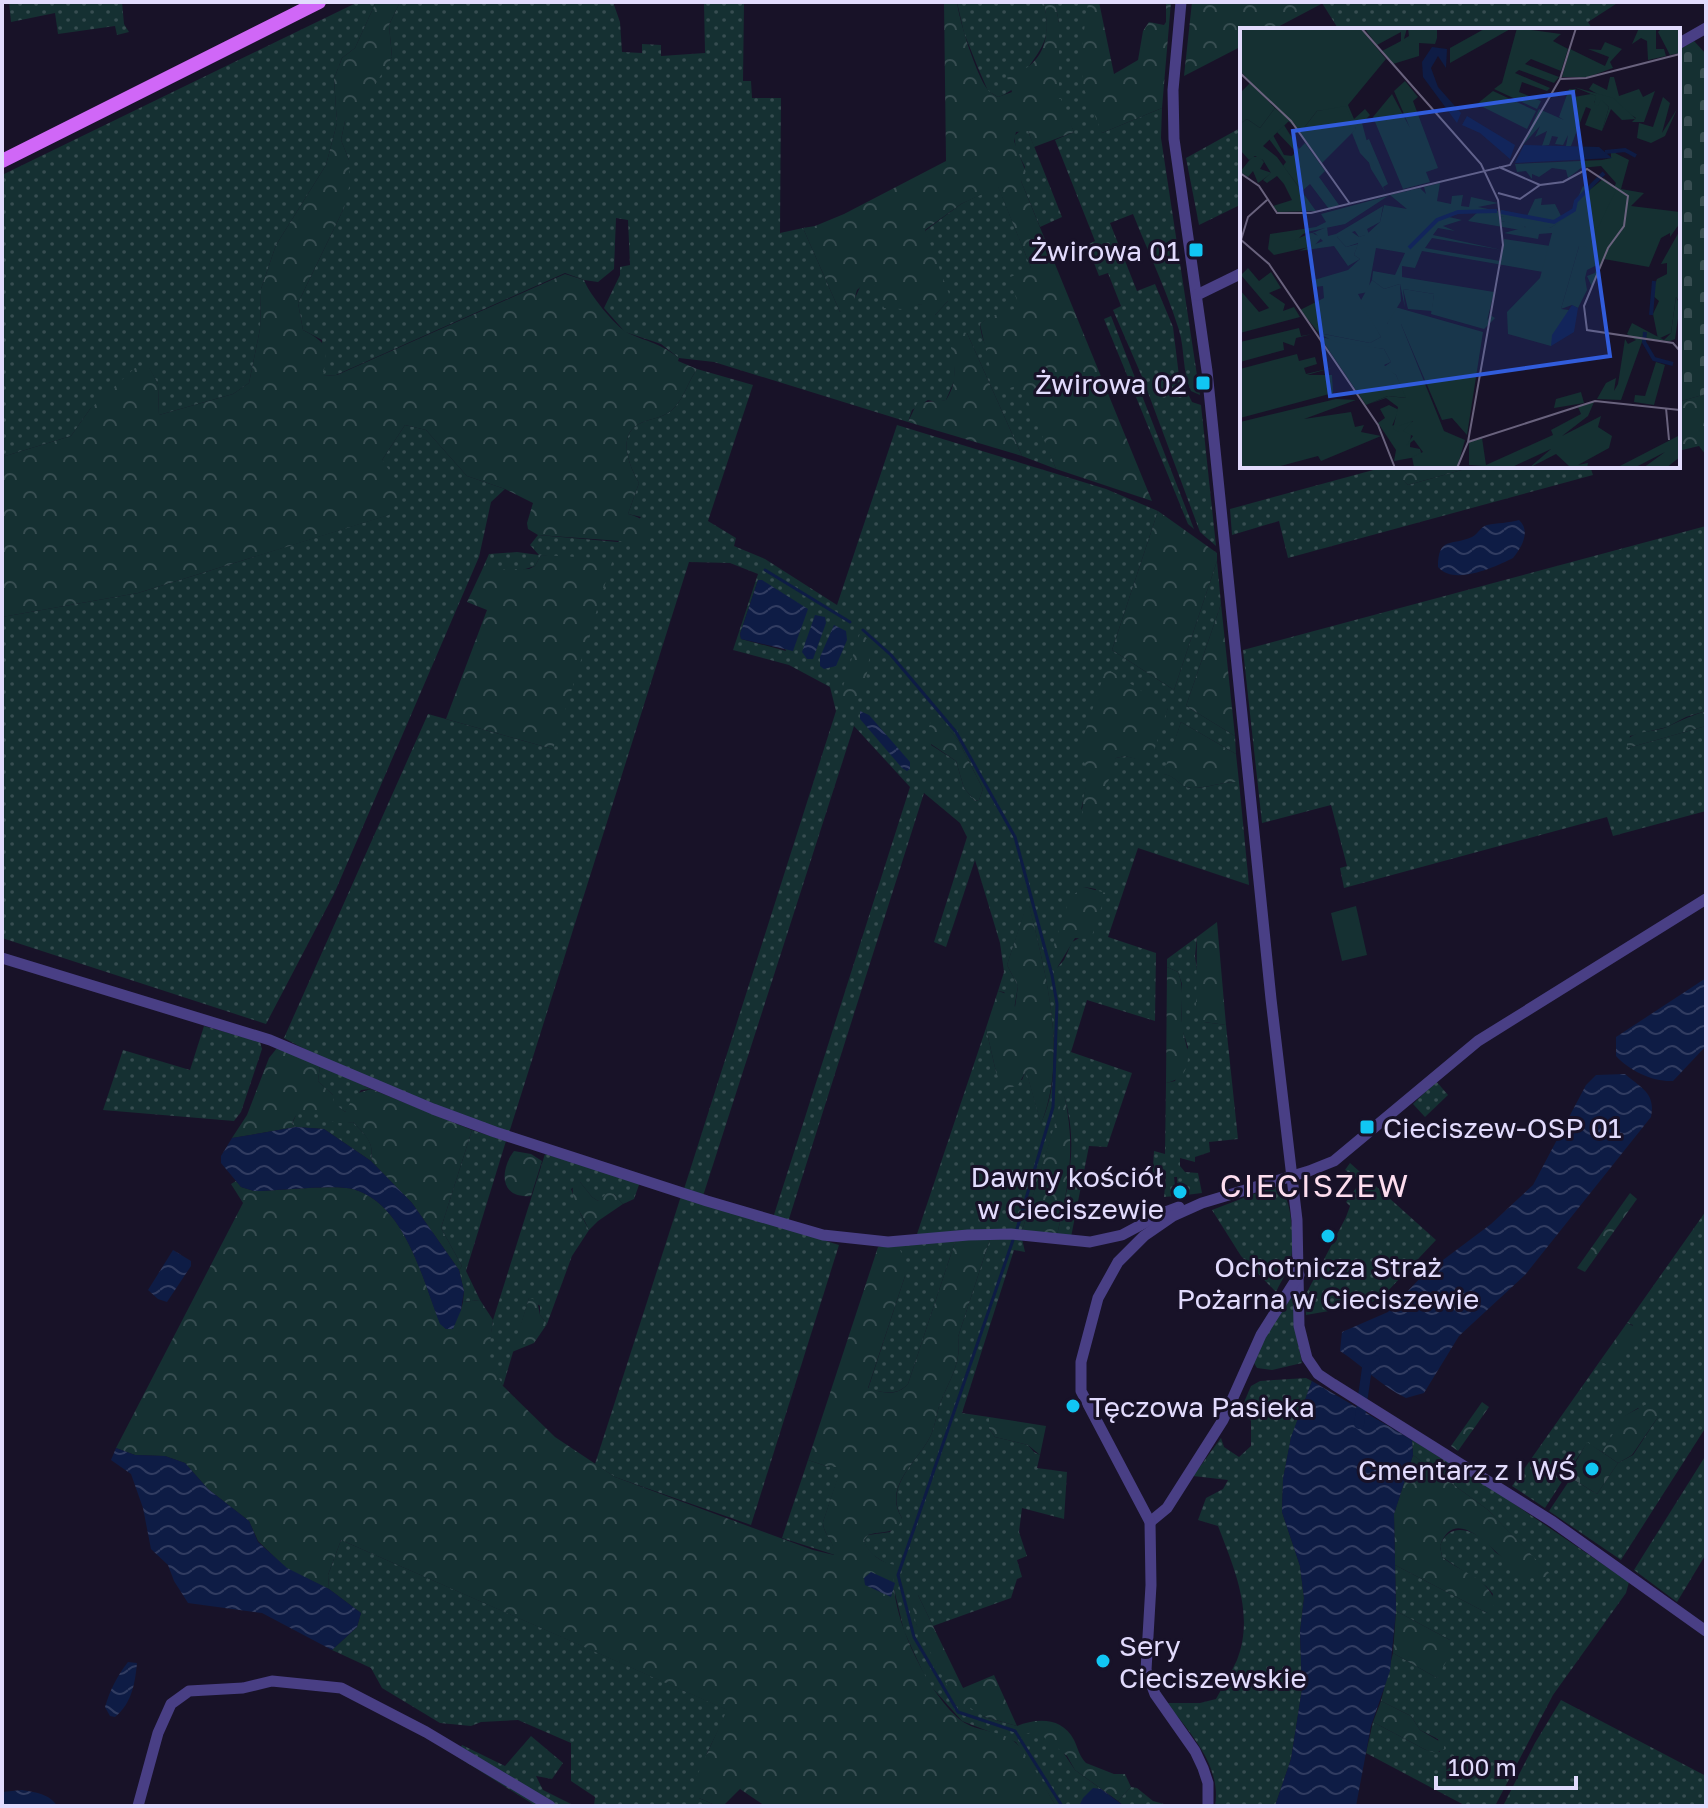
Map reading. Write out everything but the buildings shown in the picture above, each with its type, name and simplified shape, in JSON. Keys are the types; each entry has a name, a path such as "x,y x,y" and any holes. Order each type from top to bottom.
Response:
{"main road":[{"path":"2,161 319,2"}],"street":[{"path":"1181,2 1173,90 1174,139 1197,295 1297,1220 1299,1326 1304,1349 1313,1368 1333,1384 1553,1522 1706,1631"},
{"path":"1680,43 1706,28"},
{"path":"1197,295 1240,274"},
{"path":"1208,1806 1208,1783 1199,1759 1155,1694 1146,1670 1151,1585 1150,1522 1085,1403 1079,1380 1098,1298 1113,1268 1144,1236 1173,1216 1192,1207 1318,1168 1340,1157 1478,1041 1706,899"},
{"path":"2,958 270,1040 495,1132 823,1235 888,1242 1011,1234 1090,1242 1122,1235 1171,1210 1192,1207"},
{"path":"1150,1522 1167,1508 1223,1420 1261,1335 1299,1275"},
{"path":"138,1806 158,1733 171,1704 189,1691 243,1688 272,1681 341,1688 426,1732 550,1806"}],"green space":[{"path":"9,2 122,2 124,24 129,32 117,35 115,26 58,34 55,13 11,22"},
{"path":"358,2 376,2 355,48 342,58 334,79 337,123 326,165 276,245 261,289 260,329 249,383 233,394 159,415 158,384 149,368 90,409 71,436 2,457 2,175"},
{"path":"376,2 400,2 389,25 392,57 358,113 345,121 341,140 349,160 350,183 344,208 298,303 303,330 325,347 323,376 337,375 565,274 584,280 610,317 628,333 654,343 679,358 678,361 697,369 672,410 633,428 627,442 629,459 639,483 628,514 646,524 648,543 538,535 528,529 527,523 533,503 467,476 426,430 405,425 382,460 404,491 389,515 138,593 2,617 2,457 71,436 90,409 135,368 149,367 158,384 159,415 233,394 249,383 260,329 261,289 276,245 326,165 337,123 334,79 342,58 355,48"},
{"path":"400,2 613,2 620,22 622,52 642,53 642,44 661,45 661,56 705,53 704,3 744,3 743,81 751,81 752,98 781,98 780,233 803,228 840,312 854,300 861,285 871,278 889,308 921,304 935,315 948,301 925,231 961,204 998,186 1031,268 1021,307 980,324 982,336 990,352 1022,386 1056,469 1022,456 967,333 954,361 955,379 946,400 928,400 912,410 908,422 714,362 679,358 661,344 625,332 604,308 620,275 620,267 630,265 628,220 616,218 614,269 598,282 565,273 336,375 323,376 322,340 303,330 298,303 344,208 349,160 341,140 345,121 392,57 389,25"},
{"path":"944,2 957,2 978,72 989,91 998,97 1012,92 1007,77 1020,72 1037,57 1047,27 1044,2 1055,2 1059,23 1059,99 1074,132 1034,147 1028,131 1016,132 1014,141 1027,175 1021,181 1152,501 1056,469 1021,385 1002,390 992,377 980,324 989,317 1020,307 1008,278 1031,268 998,187 961,204 925,230 949,294 948,301 935,315 926,316 921,304 902,309 884,308 871,278 857,290 853,305 840,312 803,228 844,214 946,161"},
{"path":"957,2 1044,2 1047,24 1042,47 1016,84 1003,95 998,97 988,91 964,33"},
{"path":"1055,2 1088,2 1087,25 1102,133 1162,108 1161,138 1200,395 1191,391 1188,383 1179,330 1133,214 1110,223 1137,291 1155,284 1173,327 1179,376 1192,402 1201,405 1216,546 1200,532 1143,379 1113,310 1121,306 1108,273 1099,276 1087,245 1095,241 1055,140 1074,132 1059,100 1059,23"},
{"path":"1088,2 1099,2 1114,74 1138,60 1143,31 1149,22 1164,25 1166,2 1171,2 1162,108 1102,133 1084,89 1080,60"},
{"path":"1192,2 1325,2 1276,28 1240,28 1240,47 1184,76"},
{"path":"1619,2 1588,22 1592,28 1338,28 1322,3"},
{"path":"1694,41 1706,54 1706,394 1680,401 1680,49"},
{"path":"1240,128 1240,205 1199,225 1186,158"},
{"path":"1020,131 1028,131 1062,217 1040,227 1021,181 1025,167 1016,149 1014,136"},
{"path":"1111,316 1194,529 1188,524 1104,319"},
{"path":"960,332 967,333 1022,456 908,422 917,403 946,400 954,379 950,342"},
{"path":"697,369 753,385 708,521 736,538 734,546 765,559 837,605 897,425 1106,489 1158,511 1112,650 1174,690 1217,561 1221,604 1186,706 1235,736 1236,754 1181,722 1164,774 1189,788 1239,782 1249,885 1138,848 1108,937 1156,953 1155,1021 1087,1000 1071,1052 1132,1073 1107,1147 1089,1146 1071,1237 1057,1235 1068,1183 1071,1149 1064,1096 1022,1231 916,1237 986,1028 996,1072 1022,1080 1026,1070 1041,1123 1049,1099 1054,1043 1047,984 1028,902 1007,965 1018,986 1014,1009 1004,992 998,991 1004,972 1000,943 975,860 946,947 934,942 967,837 960,823 924,793 788,1222 773,1218 910,787 854,726 703,1196 684,1189 836,711 830,687 789,665 733,650 758,574 730,563 689,562 509,1133 366,1078 284,1038 428,714 553,749 556,557 541,555 535,566 519,571 482,570 489,554 517,552 539,555 530,545 538,535 618,542 641,517 628,514 639,483 627,451 629,435 641,423 672,410","holes":["758,580 786,651 741,639","1168,708 1146,761 1125,756 1116,758 1081,810 1088,778 1087,762","934,712 958,740 983,789 979,800 975,801 964,788 956,761 931,745","1084,887 1096,889 1081,937 1072,942 1057,968"]},
{"path":"1706,394 1706,455 1699,446 1680,451 1680,401"},
{"path":"405,425 426,430 467,476 505,489 491,502 479,557 334,894 266,1024 2,938 2,617 138,593 388,515 382,460"},
{"path":"1381,468 1397,468 1399,476 1408,485 1469,468 1591,468 1593,475 1288,558 1279,521 1232,535 1230,509"},
{"path":"1397,468 1469,468 1408,485 1398,476"},
{"path":"1158,511 1217,553 1174,690 1112,650"},
{"path":"1706,526 1706,711 1667,727 1630,736 1628,748 1706,726 1706,811 1613,836 1607,817 1344,888 1340,868 1347,866 1331,805 1262,823 1243,650"},
{"path":"541,555 613,559 553,749 446,719 487,610 467,602 482,570 529,569 535,566"},
{"path":"1221,604 1235,736 1186,706"},
{"path":"860,633 872,642 864,691 846,708 838,702"},
{"path":"1106,668 1168,708 1150,763 1125,756 1116,758 1092,830 1085,821 1083,811 1087,772 1078,753"},
{"path":"934,711 958,740 983,789 979,800 975,801 964,788 956,761 925,740"},
{"path":"1706,711 1706,726 1628,748 1626,741 1630,737 1664,728"},
{"path":"1181,722 1236,754 1239,782 1192,788 1163,774"},
{"path":"1084,887 1106,893 1091,939 1075,938 1057,968 1052,951 1070,897"},
{"path":"1028,900 1047,984 1054,1041 1049,1097 1041,1124 1026,1071 1018,1085 1004,1090 996,1072 986,1028 998,991 1010,995 1015,1007 1018,986 1007,965"},
{"path":"1356,906 1367,955 1342,961 1331,913"},
{"path":"1217,922 1226,1025 1204,1022 1196,1007 1197,937"},
{"path":"1197,937 1195,956 1204,1022 1226,1025 1238,1139 1209,1142 1210,1152 1195,1157 1195,1162 1180,1158 1180,1166 1185,1172 1198,1173 1202,1193 1178,1196 1177,1177 1174,1177 1176,1196 1164,1197 1166,1176 1152,1182 1154,1151 1165,1154 1166,1083 1175,1081 1188,1047 1182,1029 1182,984 1178,972 1167,967 1167,959"},
{"path":"1167,967 1178,972 1180,979 1182,1023 1188,1058 1183,1074 1166,1083"},
{"path":"204,1026 260,1042 262,1049 241,1112 234,1121 103,1110 123,1050 190,1070"},
{"path":"277,1048 320,1065 318,1081 345,1112 355,1094 371,1089 472,1130 441,1228 462,1266 459,1270 412,1203 371,1161 370,1144 353,1122 336,1123 304,1111 295,1117 292,1124 296,1127 232,1138 247,1115 269,1058"},
{"path":"320,1065 371,1089 361,1090 345,1112 333,1103 333,1095 318,1081"},
{"path":"1436,1081 1448,1095 1425,1117 1413,1104"},
{"path":"1064,1094 1070,1131 1070,1165 1057,1235 1022,1231"},
{"path":"306,1110 353,1122 370,1144 371,1161 324,1129 292,1124 297,1113"},
{"path":"472,1130 506,1141 466,1271 480,1300 463,1302 459,1270 462,1266 441,1228"},
{"path":"514,1151 531,1154 542,1161 531,1196 513,1193 505,1182 506,1167"},
{"path":"545,1154 640,1182 634,1199 623,1204 614,1194 598,1201 580,1182 571,1189 589,1230 572,1256 547,1324 540,1315 540,1306 529,1298 503,1386 487,1358 493,1320"},
{"path":"1350,1163 1436,1240 1385,1294 1369,1304 1306,1315 1305,1296 1346,1217 1350,1206 1346,1202 1361,1181 1345,1170"},
{"path":"236,1181 241,1187 254,1191 344,1188 371,1197 399,1226 440,1323 446,1329 461,1310 463,1302 480,1300 493,1320 488,1358 503,1386 555,1437 615,1477 834,1555 823,1522 841,1467 829,1467 808,1460 878,1247 897,1245 904,1257 905,1276 868,1388 889,1393 899,1391 908,1384 956,1239 990,1239 958,1337 957,1362 932,1432 899,1486 896,1496 902,1518 900,1524 893,1530 868,1535 864,1540 876,1557 896,1565 896,1603 903,1626 924,1674 938,1695 965,1723 1005,1736 1016,1743 1056,1806 765,1806 740,1789 723,1806 717,1806 699,1798 694,1782 727,1710 341,1540 328,1575 329,1589 287,1569 258,1541 249,1521 208,1489 185,1463 165,1456 135,1455 116,1448 243,1203 231,1184"},
{"path":"574,1182 580,1182 598,1201 608,1192 623,1204 589,1230 573,1194"},
{"path":"1277,1185 1289,1210 1292,1245 1290,1264 1276,1292 1241,1256 1212,1210"},
{"path":"1630,1193 1637,1199 1585,1272 1577,1268"},
{"path":"681,1196 839,1245 751,1525 615,1477 595,1464"},
{"path":"1706,1211 1706,1427 1621,1560 1549,1511 1571,1478 1597,1494 1618,1463 1633,1455 1658,1417 1638,1408 1625,1416 1602,1452 1587,1443 1545,1508 1512,1486 1600,1361 1611,1366 1633,1325 1627,1323"},
{"path":"956,1239 908,1384 894,1392 868,1389 905,1276 897,1245"},
{"path":"990,1239 1022,1239 1025,1252 1014,1250 962,1413 989,1417 989,1428 995,1437 1028,1445 1040,1455 1037,1468 1067,1472 1064,1519 1022,1508 1019,1532 1027,1556 1017,1560 1022,1577 1017,1579 1011,1598 933,1626 918,1595 916,1624 984,1717 1039,1732 1061,1749 1075,1770 1101,1789 1093,1789 1079,1806 1056,1806 1016,1742 962,1721 928,1683 904,1631 888,1564 870,1552 864,1540 868,1535 890,1532 902,1518 897,1507 899,1485 932,1432 957,1362 958,1337"},
{"path":"1294,1290 1295,1327 1302,1363 1272,1370 1257,1368 1254,1363 1257,1351"},
{"path":"529,1298 537,1300 540,1315 547,1324 534,1343 512,1352"},
{"path":"1627,1323 1637,1328 1639,1333 1617,1365 1611,1367 1600,1361"},
{"path":"1306,1378 1312,1381 1291,1438 1283,1479 1282,1512 1300,1566 1304,1598 1300,1632 1302,1689 1291,1759 1275,1806 1215,1806 1214,1777 1209,1764 1167,1703 1200,1703 1216,1699 1237,1660 1244,1626 1243,1608 1236,1575 1218,1526 1198,1520 1206,1498 1223,1489 1228,1480 1193,1476 1221,1438 1224,1447 1239,1457 1251,1446 1251,1421 1242,1407 1251,1386 1260,1381"},
{"path":"1482,1402 1489,1407 1458,1451 1451,1446"},
{"path":"1647,1404 1658,1406 1660,1411 1632,1455 1618,1463 1602,1452 1624,1416"},
{"path":"989,1417 1046,1426 1040,1455 1028,1445 995,1437 989,1428"},
{"path":"1412,1440 1501,1495 1629,1582 1626,1593 1553,1695 1495,1806 1466,1806 1366,1753 1373,1722 1426,1750 1440,1752 1438,1739 1420,1730 1411,1716 1381,1701 1393,1653 1437,1678 1450,1640 1396,1611 1395,1565 1487,1613 1493,1594 1442,1557 1440,1546 1448,1534 1460,1530 1473,1533 1504,1558 1551,1576 1488,1510 1413,1455"},
{"path":"1587,1442 1618,1463 1597,1494 1568,1476"},
{"path":"1413,1455 1488,1510 1552,1576 1536,1578 1520,1573 1468,1531 1457,1528 1448,1533 1440,1546 1442,1557 1488,1588 1495,1604 1487,1613 1395,1565 1394,1514"},
{"path":"1706,1455 1706,1554 1677,1602 1634,1570"},
{"path":"808,1460 829,1467 842,1466 823,1522 835,1555 782,1538"},
{"path":"341,1540 728,1710 707,1753 699,1798 717,1806 594,1806 595,1797 571,1781 571,1743 518,1720 481,1722 471,1726 440,1723 382,1688 371,1668 332,1650 357,1627 361,1613 329,1589 328,1575"},
{"path":"918,1595 963,1688 994,1675 1017,1726 985,1717 953,1697 916,1624 911,1597"},
{"path":"1396,1611 1450,1640 1450,1655 1437,1678 1393,1653"},
{"path":"1561,1700 1706,1776 1706,1806 1503,1806"},
{"path":"1381,1701 1411,1716 1420,1730 1444,1744 1444,1749 1436,1753 1426,1750 1373,1722"},
{"path":"1041,1721 1056,1723 1069,1732 1086,1763 1114,1774 1125,1774 1131,1787 1118,1801 1075,1770 1067,1756 1055,1746 1048,1748 1042,1736 1035,1733 1022,1735 1017,1726"},
{"path":"531,1736 563,1763 552,1779 536,1776 543,1790 575,1806 536,1806 456,1756 462,1745 505,1766"},
{"path":"1131,1787 1153,1801 1171,1806 1124,1806 1118,1801"}],"water":[{"path":"1519,520 1525,534 1513,558 1486,570 1464,575 1454,575 1438,567 1443,546 1472,537 1487,525"},
{"path":"758,580 808,609 793,651 741,639"},
{"path":"815,615 825,617 826,623 813,659 807,659 802,652"},
{"path":"834,625 846,631 847,640 836,666 824,669 820,666 820,657"},
{"path":"860,711 869,715 910,762 910,769 902,768 860,719"},
{"path":"1706,978 1706,1046 1673,1081 1642,1074 1616,1056 1616,1037"},
{"path":"1625,1074 1649,1097 1651,1117 1525,1275 1459,1336 1424,1393 1406,1398 1340,1351 1342,1332 1388,1312 1423,1275 1491,1224 1533,1185 1586,1085 1596,1075"},
{"path":"296,1127 324,1129 371,1161 412,1203 459,1270 464,1291 461,1310 453,1329 446,1329 440,1324 418,1265 399,1226 371,1197 344,1188 254,1191 241,1187 221,1163 221,1156 232,1138"},
{"path":"173,1250 191,1261 191,1266 167,1302 148,1290"},
{"path":"1312,1381 1412,1440 1413,1455 1394,1514 1396,1611 1390,1671 1371,1726 1356,1806 1275,1806 1291,1759 1302,1689 1300,1632 1304,1598 1300,1566 1282,1512 1283,1479 1291,1437"},
{"path":"116,1448 135,1455 165,1456 185,1463 208,1489 249,1521 258,1542 287,1568 329,1589 361,1613 357,1627 332,1650 262,1613 188,1603 168,1565 151,1549 143,1508 131,1474 111,1460"},
{"path":"871,1572 895,1583 891,1597 865,1585 864,1578"},
{"path":"128,1662 137,1663 132,1692 121,1711 115,1717 110,1716 105,1707 107,1701"},
{"path":"1093,1788 1101,1789 1124,1806 1079,1806"},
{"path":"22,1790 46,1796 57,1806 2,1806 2,1792"}],"waterway":[{"path":"765,570 850,622"},
{"path":"863,630 891,655 956,732 1015,837 1052,975 1057,1004 1053,1107 1017,1229"},
{"path":"1013,1240 898,1575 914,1637 958,1712 1015,1731 1062,1806"},
{"path":"1359,1424 1367,1368 1375,1360"}],"place":[{"name":"Żwirowa 01","path":"1196,250"},
{"name":"Żwirowa 02","path":"1203,383"},
{"name":"Cieciszew-OSP 01","path":"1367,1127"},
{"name":"Dawny kościół w Cieciszewie","path":"1180,1192"},
{"name":"Ochotnicza Straż Pożarna w Cieciszewie","path":"1328,1236"},
{"name":"Tęczowa Pasieka","path":"1073,1406"},
{"name":"Cmentarz z I WŚ","path":"1592,1469"},
{"name":"Sery Cieciszewskie","path":"1103,1661"}],"district":[{"name":"CIECISZEW","path":"1315,1185"}]}
